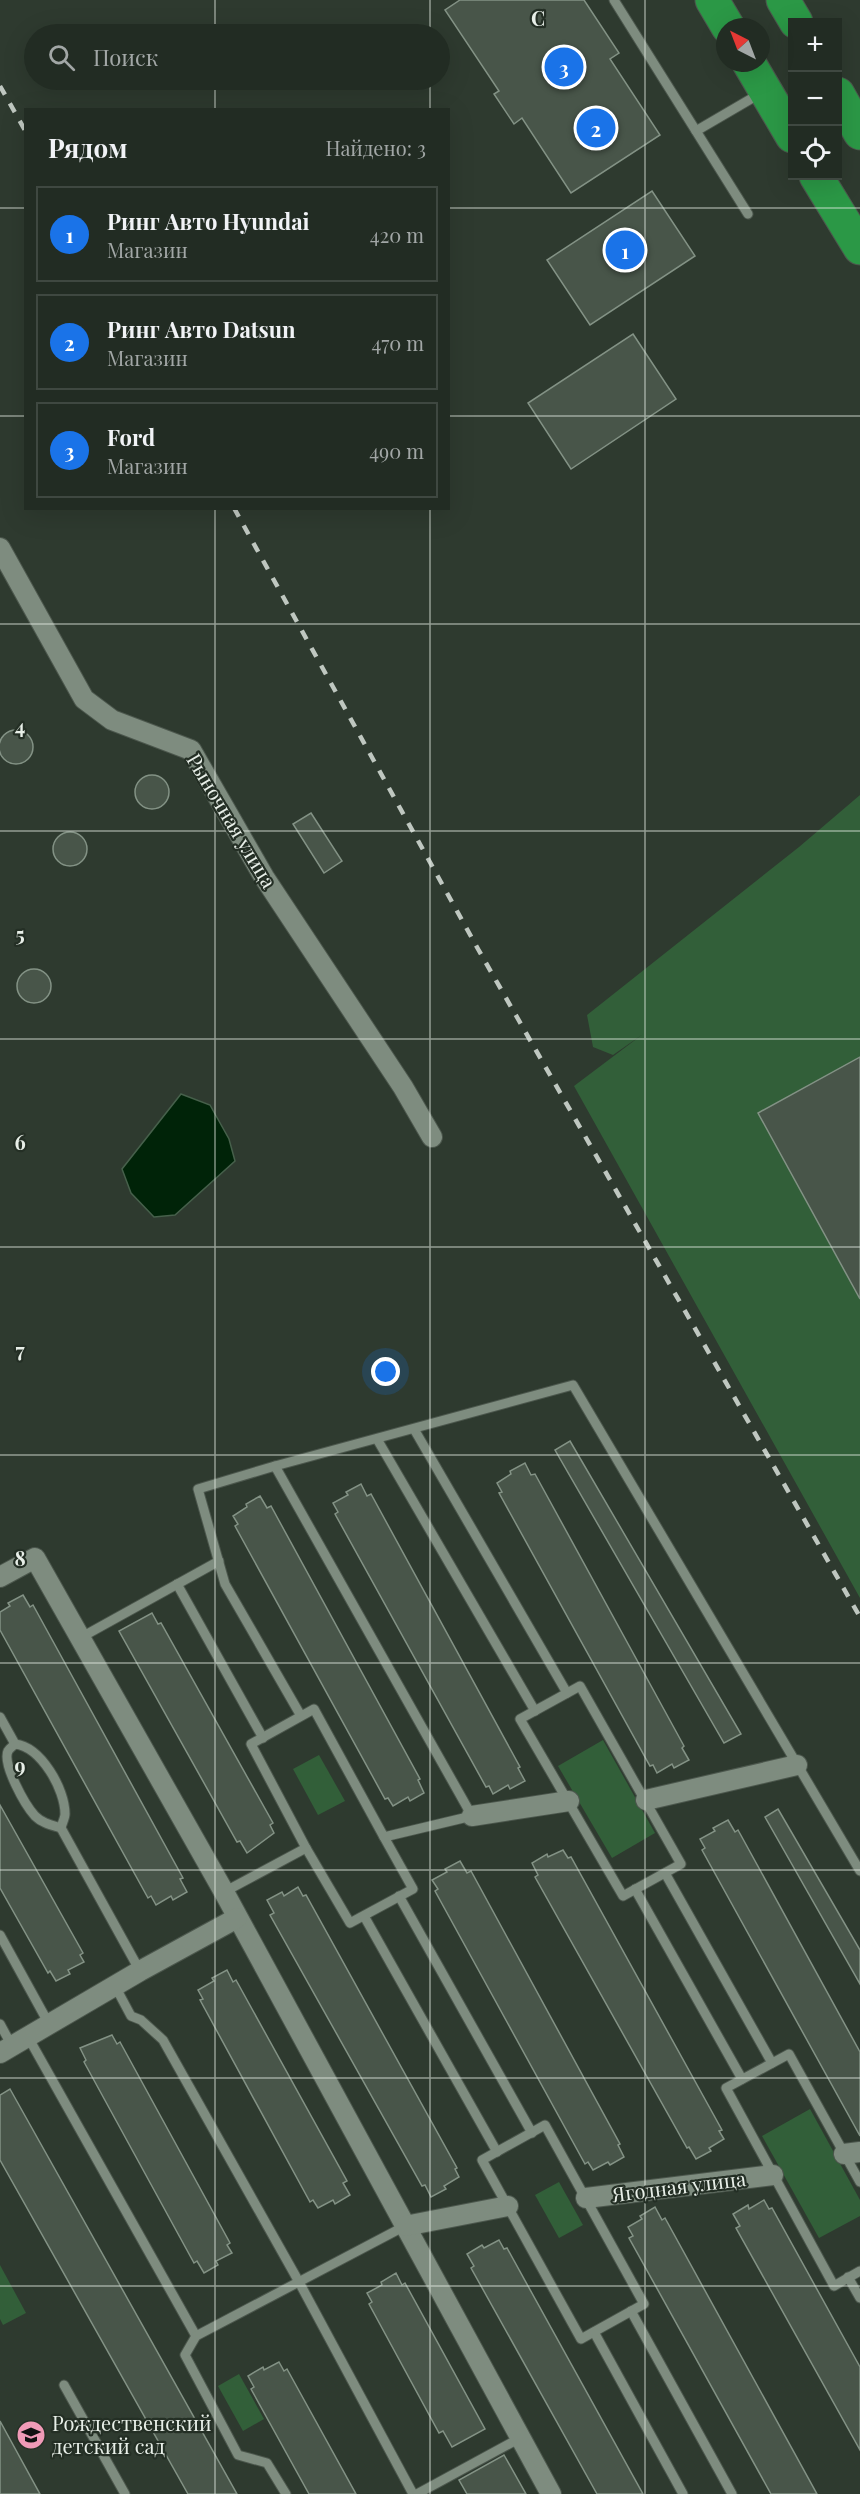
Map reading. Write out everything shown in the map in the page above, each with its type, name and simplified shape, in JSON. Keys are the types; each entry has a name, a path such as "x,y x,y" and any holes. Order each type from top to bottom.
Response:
{"highway":[{"path":"712,0 723,18"},
{"path":"783,0 794,18"},
{"path":"754,72 788,129"},
{"path":"842,102 860,133"},
{"path":"818,180 860,248"}],"street":[{"name":"Рыночная улица","path":"0,548 84,699 112,720 191,750 264,877 364,1028 432,1137"},
{"path":"0,1577 35,1558 224,1892 551,2494"},
{"path":"645,1800 797,1765"},
{"path":"472,1816 569,1801"},
{"path":"13,2046 140,1971 237,1918"},
{"name":"Ягодная улица","path":"586,2198 773,2175"},
{"path":"405,2226 507,2206"}],"lane":[{"path":"614,0 748,213"},
{"path":"696,131 765,91"},
{"path":"301,1716 225,1584 198,1489 573,1385 860,1870"},
{"path":"414,1429 567,1693"},
{"path":"377,1439 535,1711"},
{"path":"275,1467 472,1816 384,1837"},
{"path":"80,1638 219,1561"},
{"path":"177,1584 263,1737"},
{"path":"580,1686 681,1864 623,1896 520,1719 535,1711 580,1686"},
{"path":"314,1709 413,1889 350,1923 306,1848 251,1744 263,1737 314,1709"},
{"path":"0,1717 15,1744"},
{"path":"15,1744 8,1751 7,1763 12,1775 35,1816 45,1823 60,1828 140,1971"},
{"path":"15,1744 26,1745 39,1755 61,1792 65,1816 60,1828"},
{"path":"224,1892 306,1848"},
{"path":"665,1873 772,2063"},
{"path":"636,1889 742,2079"},
{"path":"399,1896 532,2133"},
{"path":"364,1916 497,2152"},
{"path":"0,1935 49,2024"},
{"path":"115,1986 131,2016 141,2020 163,2040 415,2494 520,2438"},
{"path":"0,2024 196,2337"},
{"path":"860,2182 852,2153 789,2054 726,2088 834,2286 860,2271"},
{"path":"545,2125 644,2304 581,2339 482,2160 497,2152 545,2125"},
{"path":"286,2494 267,2463 238,2456 185,2355 196,2337 405,2226"},
{"path":"848,2277 860,2298"},
{"path":"631,2311 732,2494"},
{"path":"594,2332 683,2494"},
{"path":"64,2385 125,2494"}],"shaded area":[{"path":"860,795 860,1598 574,1086 643,1034 613,1055 593,1047 587,1015 799,847"},
{"path":"181,1094 210,1105 229,1139 235,1161 175,1215 154,1217 131,1193 122,1169"},
{"path":"603,1740 655,1833 612,1858 558,1766"},
{"path":"319,1755 345,1801 318,1815 293,1769"},
{"path":"810,2109 860,2200 860,2216 819,2238 762,2136"},
{"path":"559,2182 583,2225 559,2238 535,2195"},
{"path":"0,2265 26,2313 3,2325 0,2319"},
{"path":"239,2374 264,2419 243,2431 218,2386"}],"building":[{"path":"460,0 584,0 619,53 610,59 660,135 571,193 522,118 514,124 494,94 499,91 445,10"},
{"path":"652,191 695,256 590,325 547,260"},
{"path":"633,334 676,399 571,469 528,403"},
{"path":"16,730 28,735 33,747 28,759 16,764 4,759 -1,747 4,735"},
{"path":"152,775 164,780 169,792 164,804 152,809 140,804 135,792 140,780"},
{"path":"311,813 342,861 324,873 293,824"},
{"path":"70,832 82,837 87,849 82,861 70,866 58,861 53,849 58,837"},
{"path":"34,969 46,974 51,986 46,998 34,1003 22,998 17,986 22,974"},
{"path":"860,1057 860,1299 758,1113"},
{"path":"570,1441 741,1734 724,1743 555,1450"},
{"path":"525,1463 531,1475 535,1474 684,1746 682,1748 689,1760 674,1768 672,1764 657,1773 653,1765 650,1766 499,1493 502,1492 497,1483 511,1474 510,1471"},
{"path":"361,1484 367,1496 371,1494 520,1767 518,1768 525,1781 510,1789 508,1785 493,1794 489,1786 486,1787 335,1514 338,1512 333,1503 348,1495 346,1492"},
{"path":"260,1496 267,1508 271,1506 420,1779 418,1780 424,1793 410,1801 408,1797 393,1806 388,1798 385,1799 235,1526 238,1524 233,1516 247,1507 246,1504"},
{"path":"23,1595 30,1607 33,1605 183,1878 180,1879 187,1892 173,1900 171,1896 156,1905 151,1896 148,1898 0,1630 0,1612 10,1606 8,1603"},
{"path":"152,1613 158,1624 161,1623 273,1823 270,1825 274,1833 247,1853 240,1841 237,1842 119,1631"},
{"path":"0,1805 83,1953 80,1955 84,1962 68,1970 70,1974 56,1981 50,1971 48,1973 0,1888"},
{"path":"778,1809 860,1950 860,1984 765,1817"},
{"path":"728,1820 735,1832 738,1830 860,2052 860,2136 702,1850 705,1848 700,1839 715,1831 713,1828"},
{"path":"563,1850 568,1858 571,1857 722,2130 719,2131 724,2139 709,2148 711,2151 696,2159 689,2147 687,2148 535,1877 538,1875 532,1863 547,1854 548,1857"},
{"path":"460,1861 467,1873 471,1871 620,2144 618,2145 624,2157 610,2165 608,2162 593,2170 588,2162 585,2164 435,1891 438,1889 432,1880 447,1872 445,1869"},
{"path":"298,1887 303,1896 306,1895 457,2168 455,2169 459,2177 444,2186 446,2189 431,2197 425,2185 422,2186 270,1915 274,1913 267,1900 282,1892 284,1896"},
{"path":"227,1970 233,1982 236,1980 347,2181 343,2183 350,2195 335,2204 333,2200 318,2208 313,2200 310,2202 200,2000 203,1999 198,1990 214,1981 212,1978"},
{"path":"112,2035 117,2044 120,2042 230,2243 227,2245 232,2253 216,2261 218,2265 204,2273 197,2261 194,2263 84,2062 86,2060 80,2048"},
{"path":"10,2089 237,2494 188,2494 0,2160 0,2095"},
{"path":"764,2200 769,2209 772,2208 860,2367 860,2450 736,2228 740,2226 733,2214 748,2205 749,2209"},
{"path":"655,2207 662,2220 665,2218 817,2494 771,2494 629,2238 633,2236 628,2227 642,2219 640,2216"},
{"path":"499,2240 504,2249 507,2248 643,2494 597,2494 471,2268 474,2266 467,2254 482,2245 484,2248"},
{"path":"396,2273 402,2285 405,2283 485,2429 452,2447 443,2431 439,2433 369,2304 372,2302 367,2293 382,2285 381,2282"},
{"path":"279,2362 284,2371 287,2369 356,2494 309,2494 251,2389 254,2387 248,2376 263,2367 264,2370"},
{"path":"0,2421 40,2494 0,2494"},
{"path":"504,2455 526,2494 467,2494 459,2480"}],"railway":[{"path":"0,86 24,128"},
{"path":"235,510 478,949 860,1617"}],"place":[{"name":"Ford","path":"564,67"},
{"name":"Ринг Авто Datsun","path":"596,128"},
{"name":"Ринг Авто Hyundai","path":"625,250"},
{"name":"Рождественский детский сад","path":"31,2435"}]}
